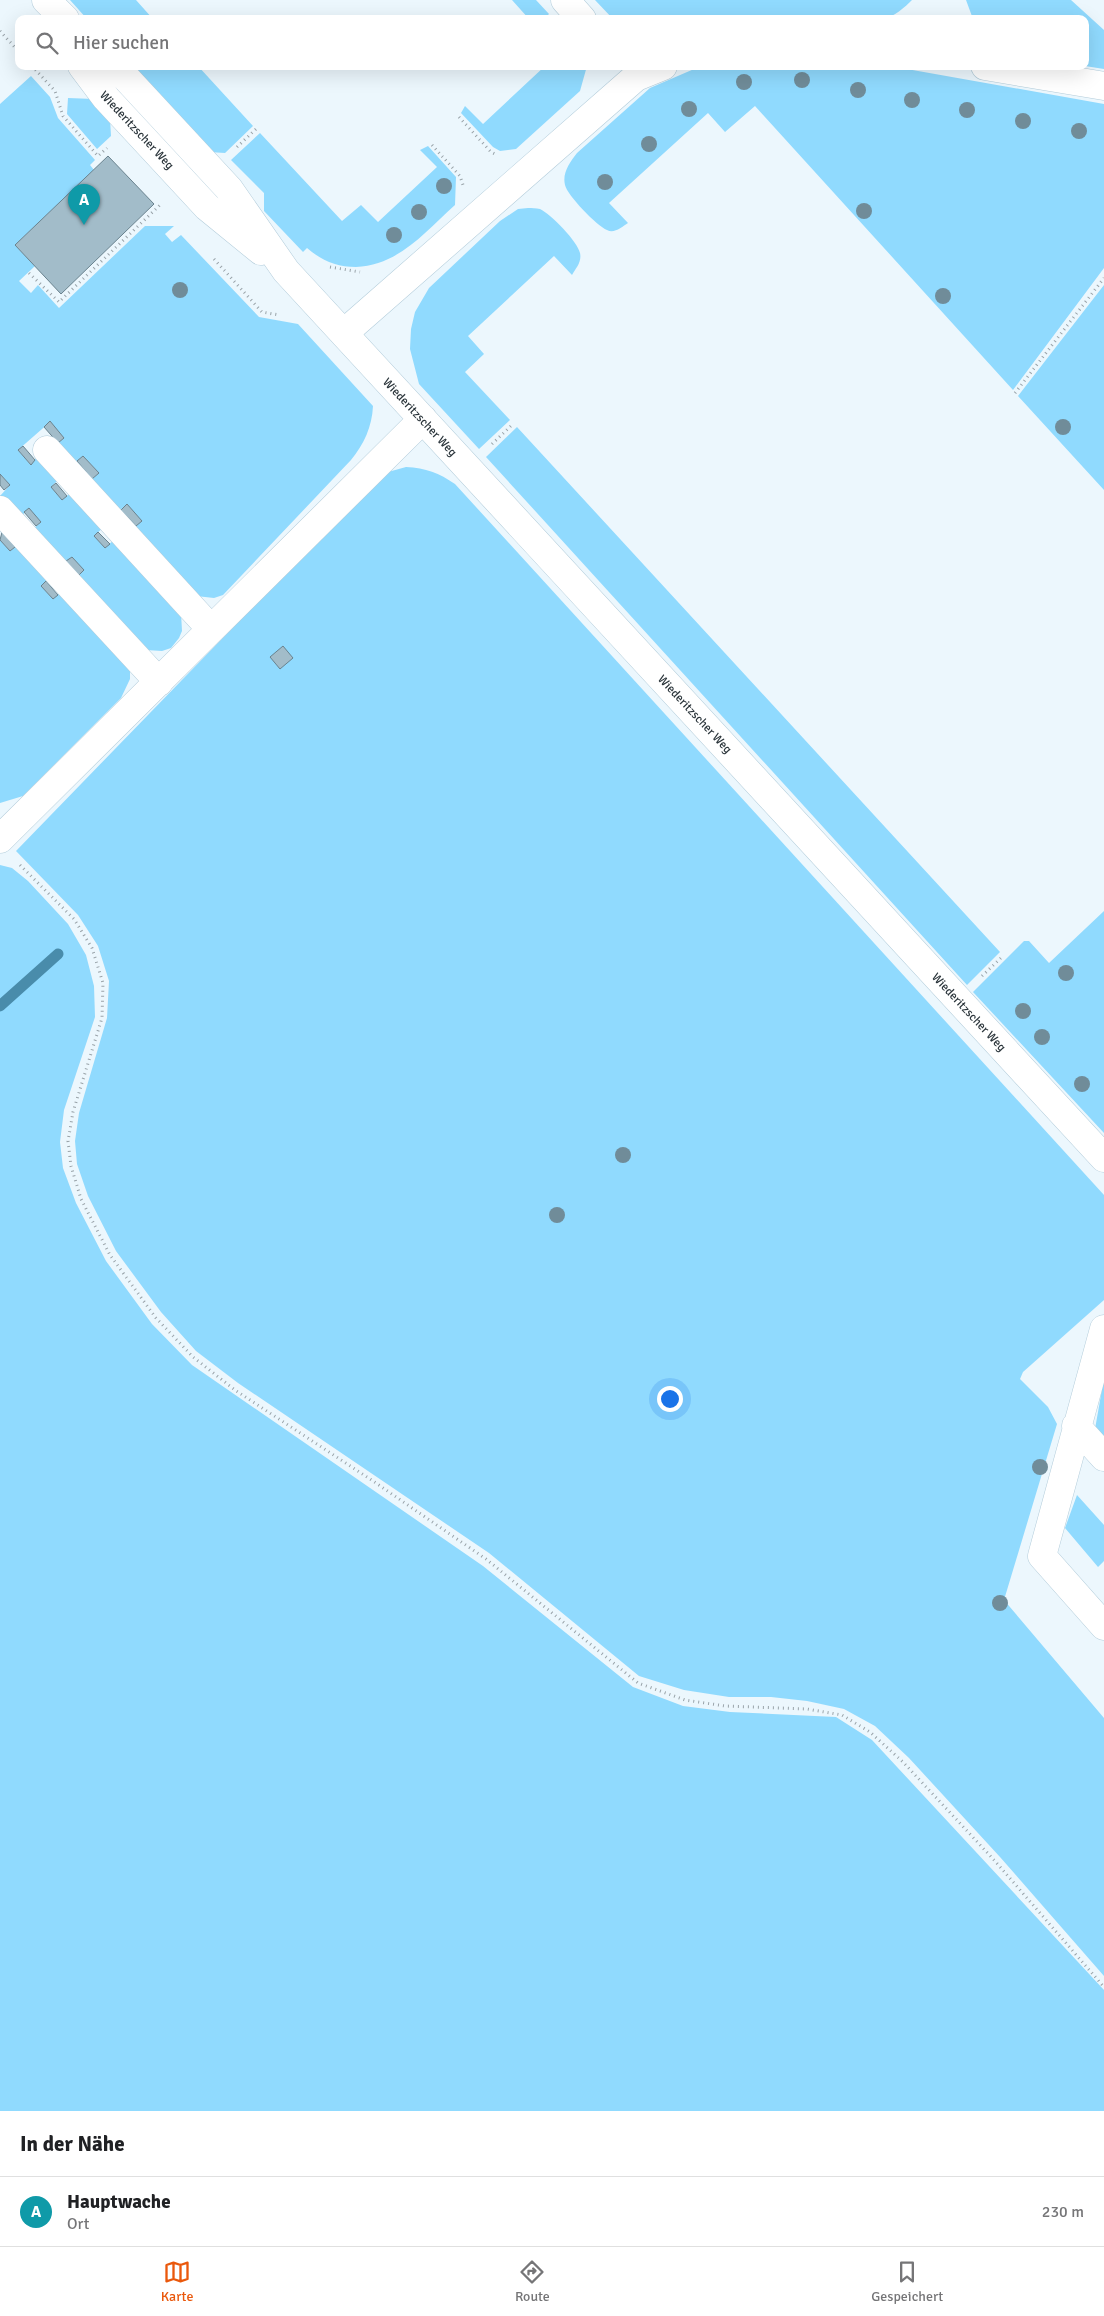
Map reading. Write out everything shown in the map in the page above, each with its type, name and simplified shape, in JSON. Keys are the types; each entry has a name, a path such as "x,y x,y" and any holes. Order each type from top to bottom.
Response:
{"lane":[{"path":"30,0 41,15"},
{"path":"46,0 61,15"},
{"path":"565,0 578,15"},
{"name":"Wiederitzscher Weg","path":"85,70 106,98 207,207 286,271 1104,1158"},
{"name":"Wiederitzscher Weg","path":"118,70 229,189 286,271"},
{"path":"1009,70 1104,86"},
{"path":"344,333 631,72"},
{"path":"7,849 159,682 423,419"},
{"path":"47,450 211,629"},
{"path":"0,510 159,682"},
{"path":"1104,1329 1042,1556 1104,1626"},
{"path":"1076,1426 1104,1457"}],"path":[{"path":"0,31 15,48"},
{"path":"36,70 55,91 63,116 74,129"},
{"path":"432,144 460,176 463,192"},
{"path":"29,273 60,302 162,202"},
{"path":"286,271 306,253 317,262 330,268 344,271 365,271"},
{"path":"1015,393 1104,278"},
{"path":"7,849 74,919 92,948 103,983 102,1018 73,1112 68,1141 72,1166 81,1199 110,1255 162,1325 193,1357 235,1390 373,1481 486,1559 638,1683 684,1700 725,1706 807,1709 842,1715 870,1732 904,1762 995,1861 1104,1987"}],"shaded area":[{"path":"70,0 136,0 149,15 83,15"},
{"path":"512,0 536,0 549,14 548,15 525,15"},
{"path":"595,0 912,0 903,9 893,15 609,15"},
{"path":"966,0 1071,0 1088,15 972,15"},
{"path":"1089,16 1104,30 1104,69 1089,67"},
{"path":"134,70 202,70 253,126 225,153 209,152"},
{"path":"541,70 586,70 580,91 516,149 500,151 493,147 461,113 465,106 483,124"},
{"path":"692,70 913,70 1104,104 1104,268 1013,390 755,106 725,132 708,113 609,203 628,223 612,231 607,230 596,223 571,196 564,181 566,172 577,153 650,88"},
{"path":"31,76 50,97 58,118 95,160 90,165 94,170 15,245 35,266 19,281 31,293 38,285 59,308 145,226 174,226 165,234 172,242 181,235 259,317 298,324 373,406 367,435 351,460 223,595 214,598 196,596 134,528 141,521 127,504 118,512 90,481 99,473 83,456 74,464 58,443 64,438 50,422 18,450 30,464 40,455 60,478 51,487 62,500 73,491 105,526 94,536 105,548 116,538 181,613 182,631 179,638 171,648 162,651 146,650 76,578 83,570 72,557 63,565 32,530 41,522 29,509 20,517 0,496 10,485 0,474 0,104"},
{"path":"68,98 94,99 110,119 111,136 97,149 67,114"},
{"path":"260,133 342,221 361,205 378,222 437,167 420,150 428,146 456,177 455,205 422,236 398,254 385,260 371,265 356,267 342,266 330,262 307,248 303,252 264,211 264,193 231,160"},
{"path":"518,209 540,209 557,222 578,248 580,259 572,275 554,256 468,336 484,354 465,372 510,420 479,449 419,384 410,349 411,329 415,312 429,288 500,221"},
{"path":"1104,285 1104,490 1018,396"},
{"path":"517,427 1000,952 967,985 486,457"},
{"path":"406,467 432,472 455,484 1104,1195 1104,1300 1023,1372 1020,1379 1048,1407 1057,1424 1004,1600 1104,1718 1104,1976 1000,1857 909,1758 875,1726 844,1709 807,1701 771,1697 729,1697 684,1690 639,1676 489,1553 238,1383 196,1351 161,1312 116,1251 88,1196 77,1164 75,1141 79,1113 107,1018 109,981 98,946 78,915 16,851 374,482 388,472"},
{"path":"0,540 10,551 19,543 50,577 41,586 53,599 62,590 130,669 130,679 121,698 23,796 0,803"},
{"path":"0,865 12,868 28,881 68,924 86,955 94,986 95,1017 64,1110 60,1142 63,1168 76,1203 106,1261 152,1324 192,1365 483,1566 633,1687 683,1706 730,1712 836,1717 872,1740 1104,1990 1104,2111 0,2111"},
{"path":"1104,911 1104,1133 973,992 1024,941 1029,941 1049,963"},
{"path":"1104,1378 1104,1440 1095,1429"},
{"path":"1077,1495 1104,1525 1104,1561 1098,1567 1065,1528"}],"building":[{"path":"108,156 154,204 61,294 15,245"},
{"path":"50,421 64,438 58,443 44,427"},
{"path":"23,446 35,460 31,465 18,450"},
{"path":"83,456 99,473 92,479 77,461"},
{"path":"0,474 10,485 4,490 0,485"},
{"path":"56,483 67,496 62,500 51,487"},
{"path":"127,504 142,521 136,526 121,510"},
{"path":"29,508 41,522 36,526 24,512"},
{"path":"2,532 15,547 10,551 0,540"},
{"path":"98,532 110,544 105,548 94,536"},
{"path":"72,557 84,570 79,575 66,561"},
{"path":"46,581 58,595 53,599 41,586"},
{"path":"283,646 293,658 280,669 270,657"}],"waterway":[{"path":"0,1006 58,954"}],"place":[{"name":"Hauptwache","path":"84,225"}]}
